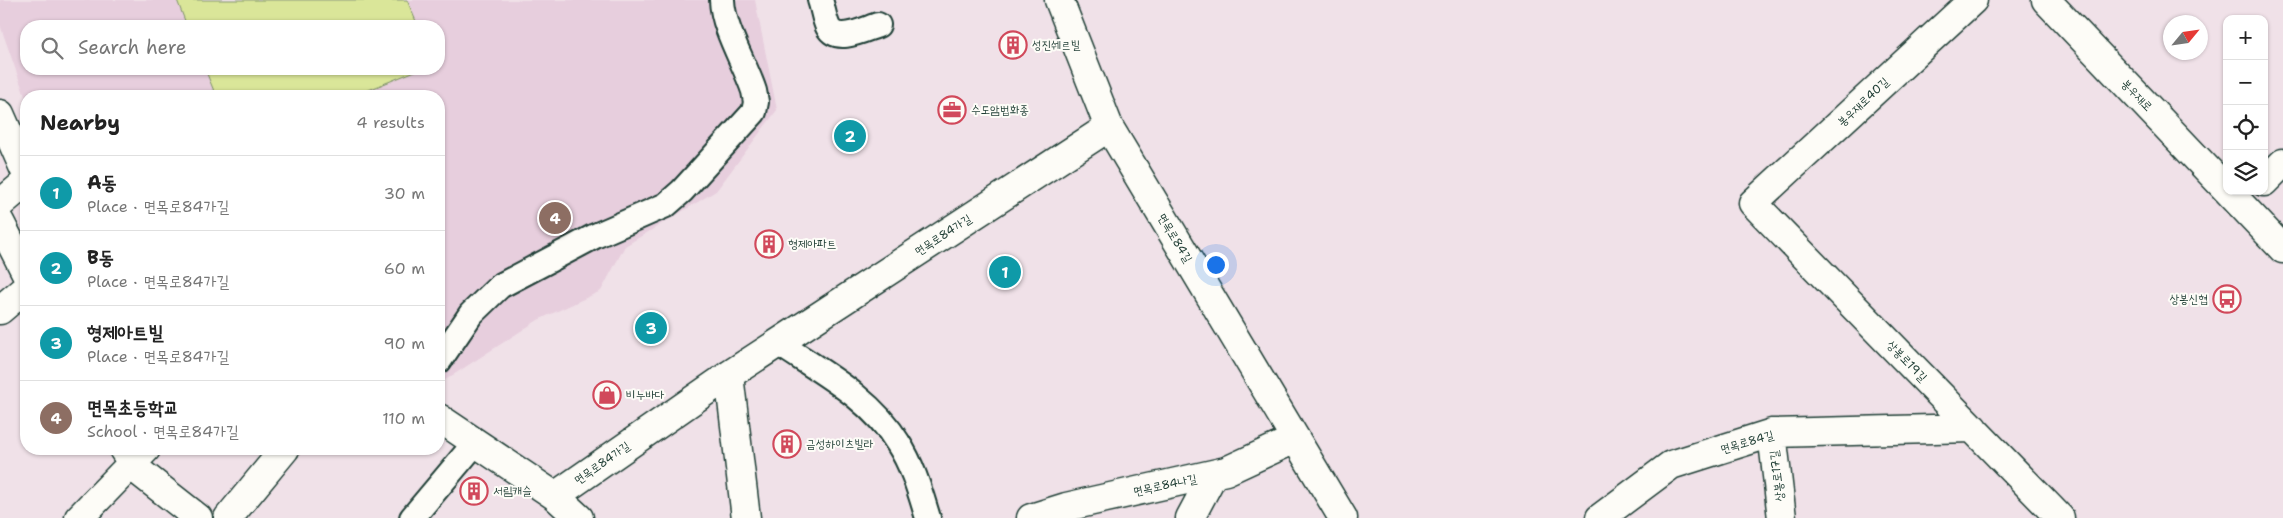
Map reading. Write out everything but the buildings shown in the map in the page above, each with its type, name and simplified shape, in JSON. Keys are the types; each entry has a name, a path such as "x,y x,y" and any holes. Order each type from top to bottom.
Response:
{"street":[{"name":"면목로84길","path":"1059,0 1109,128 1343,518"},
{"name":"봉우재로40길","path":"1754,203 1973,0"},
{"name":"봉우재로","path":"2046,0 2223,179"},
{"path":"0,114 20,159"},
{"name":"면목로84가길","path":"555,496 729,375 1109,128"},
{"path":"2268,178 2283,163"},
{"path":"20,188 0,207 20,258"},
{"name":"봉우재로","path":"2239,195 2283,249"},
{"name":"상봉로19길","path":"1754,203 2060,518"},
{"path":"0,310 20,293"},
{"path":"729,375 746,518"},
{"path":"445,422 555,496 579,518"},
{"name":"면목로84길","path":"1600,518 1671,465 1772,433 1972,428"},
{"name":"상봉로17길","path":"1772,433 1782,518"},
{"name":"면목로84나길","path":"1031,518 1066,507 1214,474 1238,466 1295,439"},
{"path":"79,518 133,455"},
{"path":"135,455 185,514"},
{"path":"228,518 280,455"},
{"path":"1190,518 1214,474"}],"lane":[{"path":"445,352 471,314 500,286 596,236 666,205 682,191 754,112 756,102 754,91 727,24 722,9 722,0"},
{"path":"820,0 827,26 836,34 843,35 878,25"},
{"path":"778,343 864,402 881,421 898,442 910,466 928,518"},
{"path":"412,518 476,442"}],"shaded area":[{"path":"0,0 755,0 777,110 716,191 625,246 601,291 538,320 445,380 445,90 23,90 0,25"}],"green space":[{"path":"177,0 407,0 415,20 185,20"},
{"path":"207,75 405,75 369,90 214,90"}],"place":[{"name":"성진쉐르빌","path":"1013,45"},
{"name":"수도암법화종","path":"952,110"},
{"name":"B동","path":"850,136"},
{"name":"면목초등학교","path":"555,218"},
{"name":"형제아파트","path":"769,244"},
{"name":"A동","path":"1005,272"},
{"name":"상봉신협","path":"2227,299"},
{"name":"형제아트빌","path":"651,328"},
{"name":"비누바다","path":"607,395"},
{"name":"금성하이츠빌라","path":"787,444"},
{"name":"서림캐슬","path":"474,491"}]}
